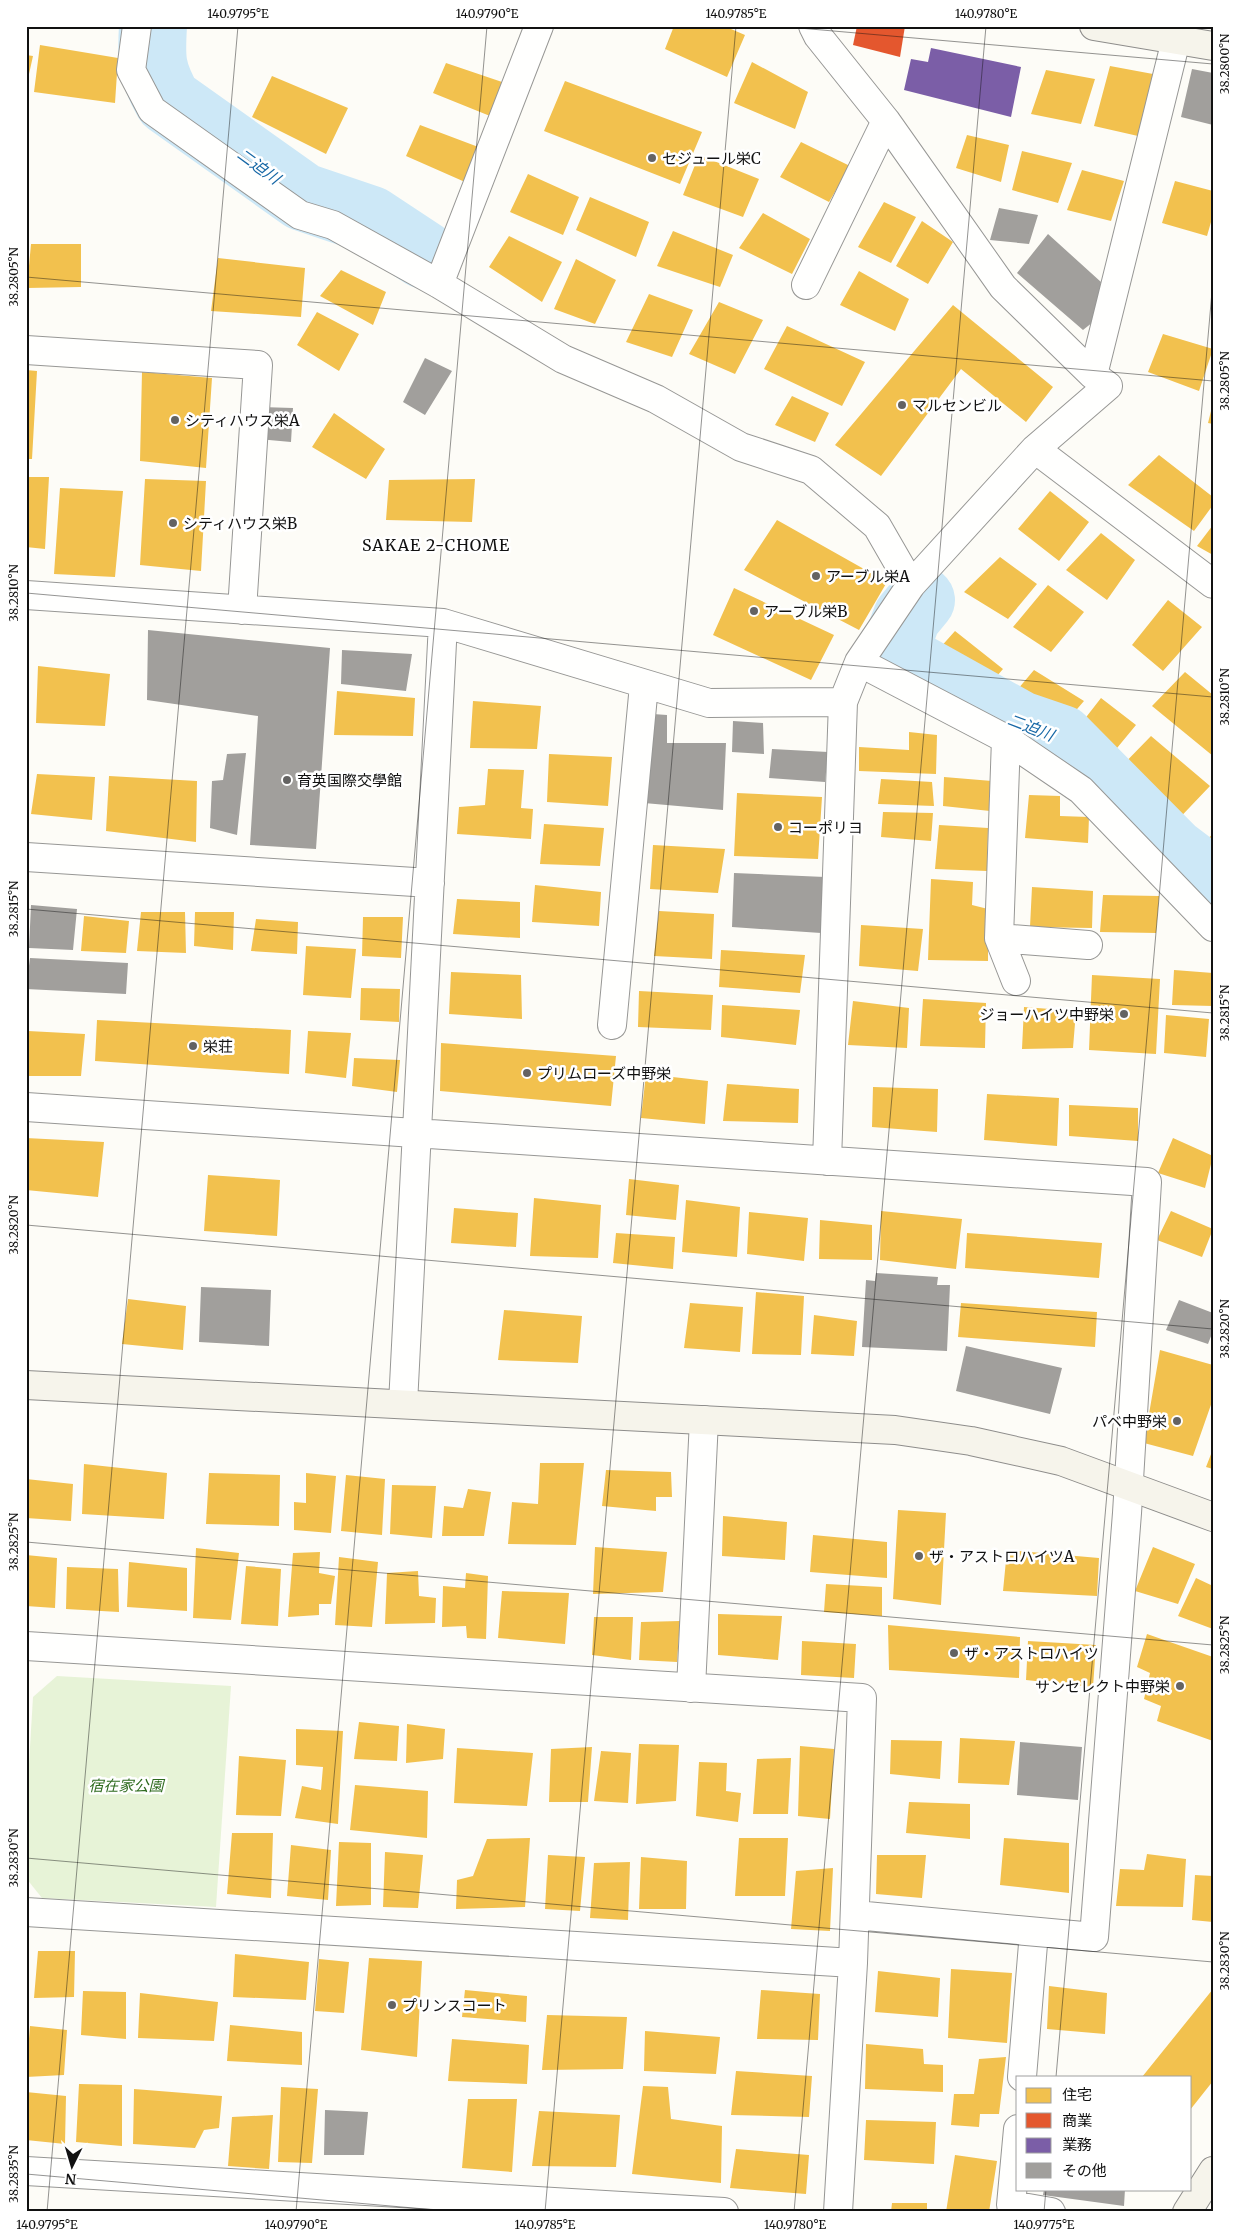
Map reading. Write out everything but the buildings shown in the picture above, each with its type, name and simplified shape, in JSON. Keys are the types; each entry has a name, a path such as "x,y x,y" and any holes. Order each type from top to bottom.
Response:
{"street":[{"path":"137,26 131,70 152,110 300,215 333,225 439,284 563,358 656,399 741,448 811,470 877,526 911,585"},
{"path":"439,284 539,26"},
{"path":"813,26 818,36 886,121 1003,287 1093,375 1108,386 1035,448 911,585 859,662 843,702 827,1161"},
{"path":"1094,26 1213,46"},
{"path":"1093,375 1176,40"},
{"path":"806,285 886,121"},
{"path":"26,350 258,365 242,610"},
{"path":"1035,448 1213,584"},
{"path":"26,596 443,623 709,703 843,702"},
{"path":"403,1404 443,623"},
{"path":"859,662 1006,739 1081,790 1213,927"},
{"path":"612,1025 644,685"},
{"path":"1006,739 999,938 1016,981"},
{"path":"26,857 430,882"},
{"path":"999,938 1088,944"},
{"path":"26,1107 1147,1182 1129,1486 1094,1937 855,1915"},
{"path":"26,1385 895,1430 971,1441 1060,1461 1213,1517"},
{"path":"691,1688 704,1420"},
{"path":"26,1646 862,1698 853,1963 838,2212"},
{"path":"26,1912 853,1963"},
{"path":"1022,2076 1034,1932"},
{"path":"1016,2151 1011,2205 1051,2212"},
{"path":"1187,2212 1213,2170"},
{"path":"26,2171 724,2212"}],"green space":[{"name":"宿在家公園","path":"57,1676 231,1686 216,1907 42,1898 26,1878 26,1814 33,1697"}],"waterway":[{"name":"二迫川","path":"153,26 153,65 158,81 168,101 303,197 371,220 424,255"},
{"name":"二迫川","path":"921,600 907,617 898,641 907,662 1020,725 1061,739 1172,851 1213,882"}],"place":[{"name":"セジュール栄C","path":"652,158"},
{"name":"マルセンビル","path":"902,405"},
{"name":"シティハウス栄A","path":"175,420"},
{"name":"シティハウス栄B","path":"173,523"},
{"name":"アーブル栄A","path":"816,576"},
{"name":"アーブル栄B","path":"754,611"},
{"name":"育英国際交學館","path":"287,780"},
{"name":"コーポリヨ","path":"778,827"},
{"name":"ジョーハイツ中野栄","path":"1124,1014"},
{"name":"栄荘","path":"193,1046"},
{"name":"プリムローズ中野栄","path":"527,1073"},
{"name":"パベ中野栄","path":"1177,1421"},
{"name":"ザ・アストロハイツA","path":"919,1556"},
{"name":"ザ・アストロハイツ","path":"954,1653"},
{"name":"サンセレクト中野栄","path":"1180,1686"},
{"name":"プリンスコート","path":"392,2005"}],"district":[{"name":"SAKAE 2-CHOME","path":"436,545"}]}
